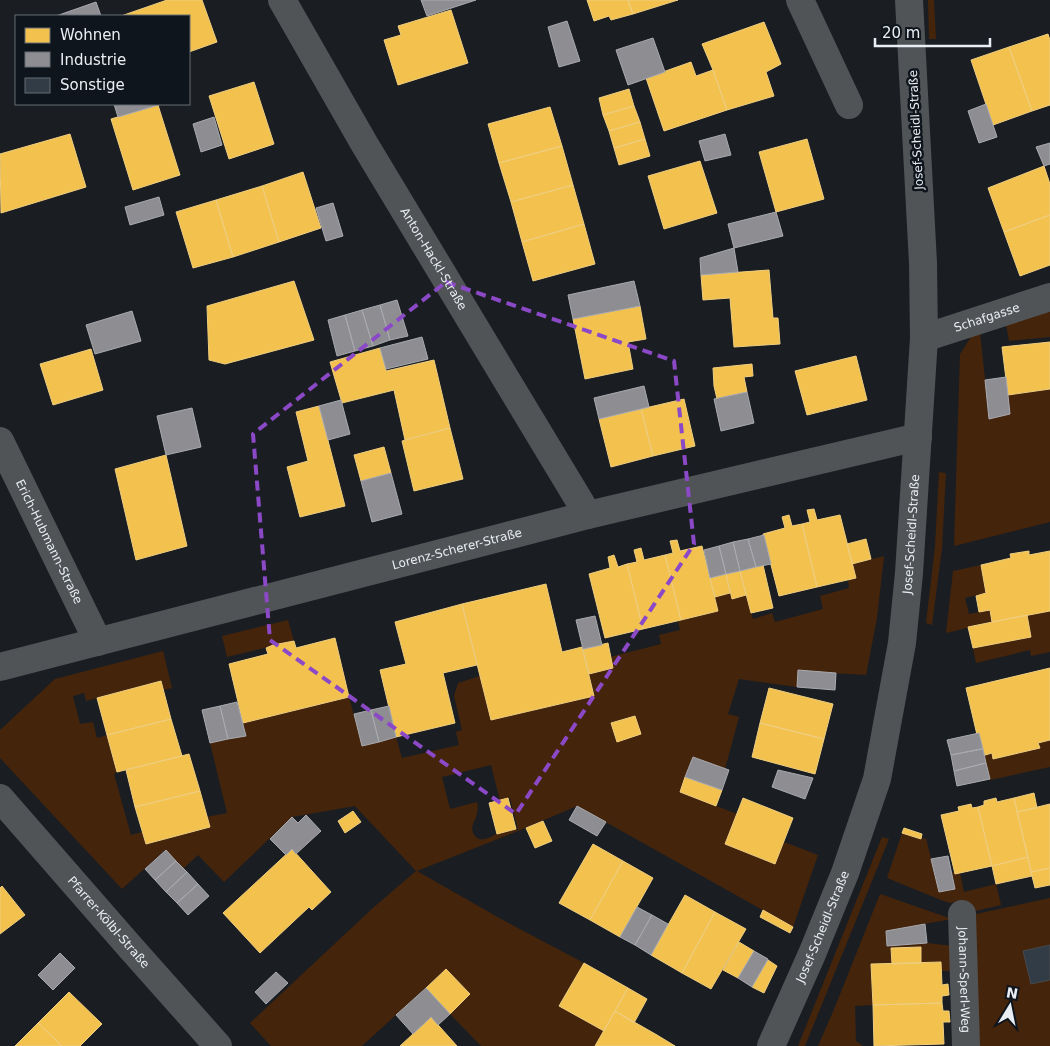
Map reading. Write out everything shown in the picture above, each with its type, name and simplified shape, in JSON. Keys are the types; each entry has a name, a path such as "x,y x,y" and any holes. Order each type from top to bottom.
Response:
{"street":[{"name":"Anton-Hackl-Straße","path":"282,0 364,145 588,515"},
{"path":"800,0 849,105"},
{"name":"Josef-Scheidl-Straße","path":"771,1046 812,954 845,873 877,779 902,643 909,573 924,338 923,263 909,0"},
{"name":"Schafgasse","path":"924,338 1050,297"},
{"name":"Lorenz-Scherer-Straße","path":"0,667 588,515 918,437"},
{"name":"Erich-Hubmann-Straße","path":"0,441 98,642"},
{"name":"Pfarrer-Kölbl-Straße","path":"0,798 213,1044"},
{"name":"Johann-Sperl-Weg","path":"962,914 966,1046"}],"highlighted area":[{"path":"446,282 674,361 694,544 516,814 270,640 253,434"}],"shaded area":[{"path":"928,0 934,0 936,39 929,39"},
{"path":"1050,310 1050,337 1009,341 1006,324"},
{"path":"980,332 989,418 1010,414 1008,395 1050,389 1050,522 954,546 960,354 973,334"},
{"path":"939,472 946,473 942,548 932,625 926,623 935,547"},
{"path":"884,556 877,618 866,675 798,671 797,687 739,679 728,714 739,717 725,769 693,757 680,792 737,814 725,844 774,864 784,842 818,855 793,927 577,806 518,831 417,871 501,919 584,963 559,1005 604,1031 595,1046 481,1046 450,1014 470,994 446,969 362,1046 271,1046 250,1023 374,907 416,871 355,806 292,817 224,882 198,855 183,869 165,850 122,889 0,758 0,730 55,679 163,651 172,688 163,690 161,681 86,701 84,693 73,696 80,724 93,722 97,738 107,735 117,772 114,774 131,835 142,832 146,844 209,828 207,817 227,813 210,743 245,736 243,723 349,697 362,746 396,737 402,758 459,745 456,732 462,730 454,696 458,683 480,676 491,720 594,696 589,674 613,668 610,657 661,644 659,635 680,630 678,621 718,611 715,597 730,593 732,599 746,595 753,619 772,613 775,622 823,609 820,596 849,588 848,580 852,564","holes":["491,765 500,801 510,798 518,830 499,833 485,839 478,839 472,830 478,808 477,802 450,809 442,777"]},
{"path":"981,565 986,593 965,598 969,614 990,610 992,622 946,633 953,571"},
{"path":"1050,611 1050,652 1031,656 1030,650 976,663 973,648 1031,637 1027,615"},
{"path":"288,620 294,641 227,657 222,636"},
{"path":"1050,740 1050,767 990,780 984,755"},
{"path":"902,833 921,839 926,838 939,892 955,889 952,872 955,874 960,873 964,892 996,884 1001,905 971,912 964,900 950,903 887,878"},
{"path":"882,837 889,839 805,1046 798,1046"},
{"path":"880,894 952,919 886,931 887,946 927,943 953,946 954,971 941,971 941,962 921,963 921,947 891,948 892,964 871,964 873,1005 855,1006 856,1041 863,1046 818,1046 835,1007"},
{"path":"1050,898 1050,1046 976,1046 971,915"}],"building: Wohnen":[{"path":"167,0 202,0 217,42 190,52 190,15 124,15"},
{"path":"587,0 628,0 633,14 611,20 609,16 594,21"},
{"path":"628,0 678,0 633,14"},
{"path":"451,10 468,63 398,85 384,40 401,35 398,26"},
{"path":"764,22 781,64 766,72 774,96 727,110 702,44"},
{"path":"1048,34 1050,40 1050,105 1032,111 1009,47"},
{"path":"1009,47 1032,111 993,125 971,60"},
{"path":"691,62 696,76 713,70 727,110 664,131 646,78"},
{"path":"254,82 274,144 229,159 209,96"},
{"path":"629,89 634,106 603,115 599,98"},
{"path":"158,105 180,175 133,190 111,119"},
{"path":"634,106 640,122 609,131 603,115"},
{"path":"550,107 562,146 499,163 488,124"},
{"path":"640,122 645,139 614,148 609,131"},
{"path":"70,134 86,187 1,213 0,154"},
{"path":"645,139 650,156 619,165 614,148"},
{"path":"807,139 824,199 776,212 759,152"},
{"path":"562,146 573,185 511,202 499,163"},
{"path":"700,161 717,213 664,229 648,176"},
{"path":"1044,166 1050,184 1050,215 1004,232 988,188"},
{"path":"303,172 321,228 279,242 262,186"},
{"path":"573,185 584,224 522,242 511,202"},
{"path":"262,186 279,242 233,257 216,200"},
{"path":"216,200 233,257 193,268 176,212"},
{"path":"1050,215 1050,265 1020,276 1004,232"},
{"path":"584,224 595,264 533,281 522,242"},
{"path":"769,270 773,318 778,318 780,344 734,347 730,298 703,300 701,275"},
{"path":"294,281 314,340 225,364 209,360 207,306"},
{"path":"640,306 646,339 628,342 633,369 585,379 573,319"},
{"path":"1050,342 1050,389 1008,395 1002,347"},
{"path":"380,348 386,371 434,360 450,428 405,440 394,390 342,403 330,362"},
{"path":"91,349 103,390 53,405 40,364"},
{"path":"856,356 867,400 807,415 795,371"},
{"path":"752,364 753,376 744,377 747,392 717,399 713,368"},
{"path":"684,399 695,446 653,456 641,409"},
{"path":"319,406 345,506 300,517 287,467 308,461 296,412"},
{"path":"641,409 653,456 611,467 599,419"},
{"path":"450,428 463,479 414,491 402,441"},
{"path":"384,447 391,473 361,481 354,455"},
{"path":"166,455 187,546 136,560 115,469"},
{"path":"814,509 817,520 840,515 856,578 817,587 802,524 810,522 807,510"},
{"path":"789,515 792,526 802,524 817,587 779,596 763,534 785,528 782,517"},
{"path":"866,539 871,559 852,564 847,544"},
{"path":"677,540 680,551 702,546 718,611 681,620 665,555 673,553 670,541"},
{"path":"641,548 644,560 665,555 681,620 643,629 627,564 637,562 634,550"},
{"path":"1029,551 1029,555 1050,551 1050,611 992,622 990,610 979,612 976,596 986,593 981,565 1011,558 1010,554"},
{"path":"614,555 618,567 627,564 643,629 605,638 589,574 610,568 608,557"},
{"path":"763,565 773,608 751,613 740,571"},
{"path":"740,571 746,595 732,599 726,574"},
{"path":"726,574 730,593 715,597 710,578"},
{"path":"546,584 562,652 582,647 594,696 491,720 462,604"},
{"path":"462,604 477,665 443,673 455,723 396,737 380,670 406,664 395,622"},
{"path":"1027,615 1031,637 973,648 968,627"},
{"path":"335,638 349,697 243,723 229,664 268,654 266,648 273,645 294,641 296,648"},
{"path":"608,643 613,668 589,674 583,649"},
{"path":"1050,668 1050,740 1038,743 1040,748 993,759 992,753 982,756 966,688"},
{"path":"161,681 171,719 107,735 97,698"},
{"path":"769,688 833,704 824,739 760,723"},
{"path":"635,716 641,734 617,742 611,723"},
{"path":"171,719 182,756 117,772 107,735"},
{"path":"760,723 824,739 815,774 752,757"},
{"path":"189,754 200,791 135,807 126,770"},
{"path":"685,777 722,790 716,806 680,792"},
{"path":"200,791 210,827 146,844 135,807"},
{"path":"1034,793 1037,808 1017,812 1014,798"},
{"path":"508,798 516,829 497,834 489,803"},
{"path":"743,798 793,818 775,864 725,844"},
{"path":"996,798 997,802 1014,798 1028,857 992,866 978,807 984,805 984,801"},
{"path":"971,804 972,808 978,807 992,866 955,874 941,815 959,811 958,807"},
{"path":"1050,804 1050,868 1031,872 1017,812"},
{"path":"353,811 361,822 345,833 338,821"},
{"path":"543,821 552,841 535,848 526,828"},
{"path":"904,828 922,834 921,839 902,833"},
{"path":"593,844 623,861 590,920 559,903"},
{"path":"292,849 331,892 312,910 309,907 260,953 223,913"},
{"path":"1028,857 1032,876 996,884 992,866"},
{"path":"623,861 653,878 620,937 590,920"},
{"path":"1050,868 1050,885 1035,888 1031,872"},
{"path":"2,886 25,915 0,934 0,888"},
{"path":"685,895 715,912 682,973 651,955"},
{"path":"763,910 793,927 790,933 760,917"},
{"path":"715,912 746,929 711,989 682,973"},
{"path":"739,942 754,951 738,978 723,970"},
{"path":"921,947 921,963 892,964 891,948"},
{"path":"768,960 777,966 764,993 752,987"},
{"path":"941,962 942,985 948,984 949,995 942,996 942,1003 873,1005 871,964"},
{"path":"584,963 628,988 604,1031 559,1006"},
{"path":"446,969 470,994 450,1014 426,988"},
{"path":"628,988 647,999 634,1023 615,1011"},
{"path":"69,992 102,1024 80,1046 62,1046 38,1023"},
{"path":"942,1003 943,1011 949,1011 950,1022 943,1022 944,1044 874,1046 873,1005"},
{"path":"615,1011 657,1035 675,1046 595,1046"},
{"path":"431,1017 457,1046 400,1046 413,1034"},
{"path":"38,1023 62,1046 15,1046"}],"building: Industrie":[{"path":"421,0 476,0 427,16"},
{"path":"96,2 101,15 59,15"},
{"path":"567,21 580,61 559,67 548,27"},
{"path":"653,38 665,72 628,85 616,50"},
{"path":"986,104 997,137 979,143 968,111"},
{"path":"114,105 159,105 118,117"},
{"path":"214,117 222,145 201,152 193,124"},
{"path":"725,134 731,155 705,161 699,141"},
{"path":"1050,143 1050,164 1044,166 1036,147"},
{"path":"159,197 164,215 130,225 125,207"},
{"path":"333,203 343,236 326,241 316,208"},
{"path":"776,212 783,236 734,248 728,224"},
{"path":"734,248 738,272 701,275 700,258"},
{"path":"634,281 640,306 573,319 568,295"},
{"path":"397,300 408,336 390,340 380,305"},
{"path":"380,305 390,340 373,346 362,310"},
{"path":"362,310 373,346 355,351 345,315"},
{"path":"132,311 141,341 95,354 86,325"},
{"path":"345,315 355,351 337,356 328,320"},
{"path":"422,337 428,359 386,369 380,348"},
{"path":"1006,377 1010,414 989,419 985,380"},
{"path":"644,386 649,407 599,419 594,398"},
{"path":"747,392 754,423 721,431 714,399"},
{"path":"341,400 350,434 328,440 319,406"},
{"path":"192,408 201,447 166,455 157,416"},
{"path":"391,473 402,514 372,522 361,481"},
{"path":"764,535 771,564 756,567 748,539"},
{"path":"748,539 756,567 740,571 733,542"},
{"path":"733,542 740,571 726,574 719,546"},
{"path":"719,546 726,574 710,578 704,550"},
{"path":"595,616 602,645 583,649 576,620"},
{"path":"798,670 836,673 835,690 797,687"},
{"path":"237,702 246,736 228,739 220,706"},
{"path":"220,706 228,739 210,743 202,710"},
{"path":"389,706 396,737 379,742 371,710"},
{"path":"371,710 379,742 362,746 354,714"},
{"path":"979,733 983,749 951,755 947,740"},
{"path":"983,749 986,763 954,771 951,755"},
{"path":"693,757 729,770 722,790 685,777"},
{"path":"986,763 990,779 957,786 954,771"},
{"path":"778,770 813,778 805,799 772,787"},
{"path":"577,806 606,822 597,836 569,820"},
{"path":"306,815 321,831 296,854 292,849 286,855 270,839 292,817 298,823"},
{"path":"166,850 176,861 155,880 145,869"},
{"path":"948,856 955,889 939,892 931,859"},
{"path":"176,861 187,872 166,892 155,880"},
{"path":"187,872 198,884 177,903 166,892"},
{"path":"198,884 209,896 188,915 177,903"},
{"path":"637,907 652,915 635,945 620,937"},
{"path":"652,915 668,924 651,955 635,945"},
{"path":"925,924 927,943 887,946 886,931"},
{"path":"754,951 768,959 752,987 738,978"},
{"path":"60,953 75,968 53,990 38,975"},
{"path":"276,972 288,983 266,1004 255,992"},
{"path":"426,988 450,1014 438,1025 431,1017 413,1034 396,1015"}],"building: Sonstige":[{"path":"1050,945 1050,980 1031,984 1023,951"}]}
